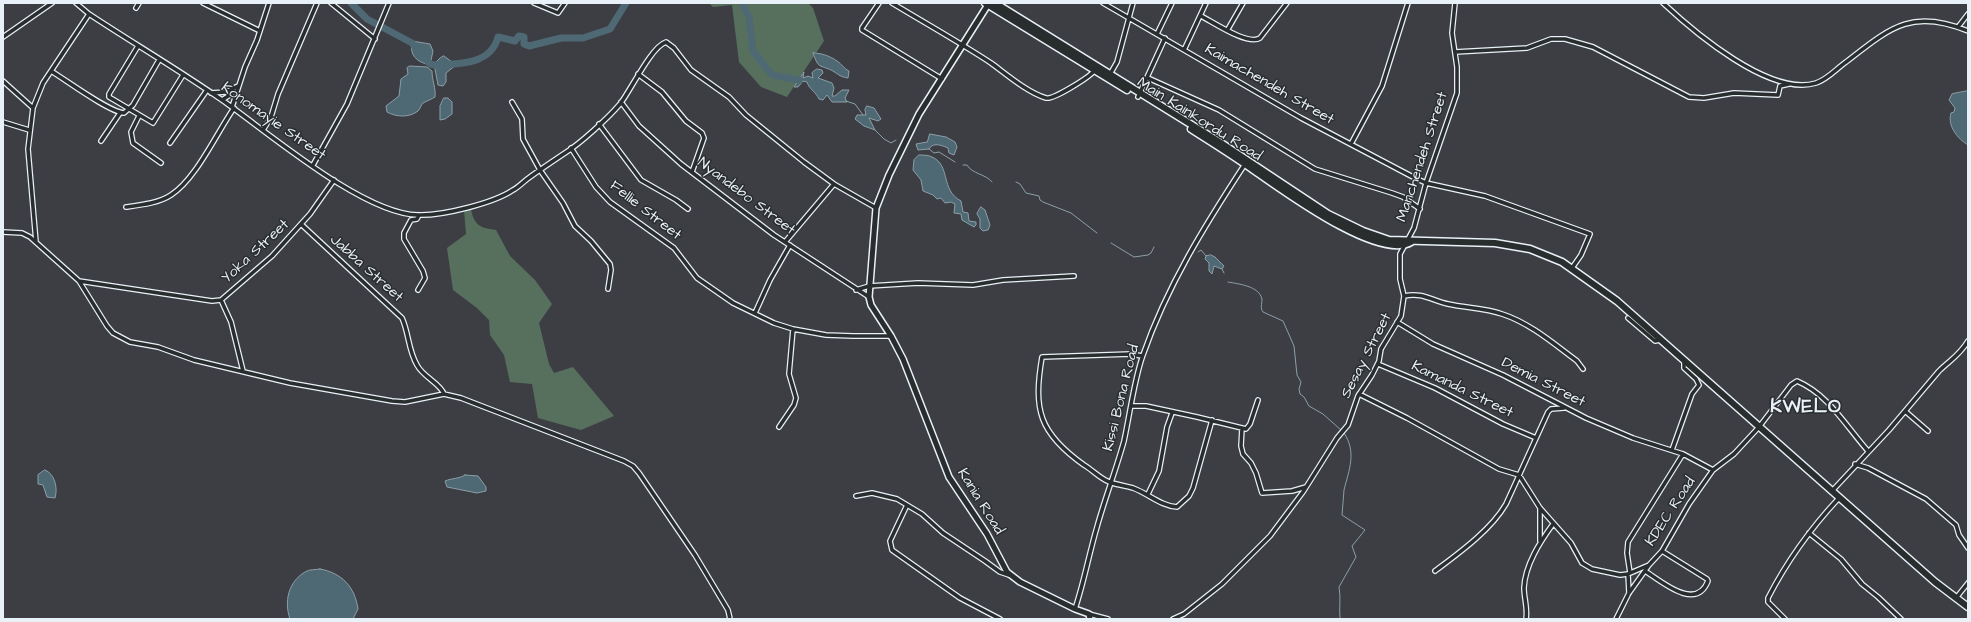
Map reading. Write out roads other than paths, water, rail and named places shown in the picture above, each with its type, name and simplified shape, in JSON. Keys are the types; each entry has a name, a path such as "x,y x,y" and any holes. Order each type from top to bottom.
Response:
{"main road":[{"path":"995,3 1095,70 1109,76"},
{"path":"869,297 876,208 907,135 988,4 1109,76 1220,145 1316,209 1374,236 1406,243 1413,240 1507,245 1547,255 1572,268 1617,301 1935,582 1968,607"},
{"name":"Main Kainkordu Road","path":"1220,145 1245,164 1255,168"},
{"name":"Kania Road","path":"869,297 871,305 891,336 912,380 949,477 987,534 1002,564 1010,575 1020,582 1090,616"}],"street":[{"path":"43,3 47,6"},
{"path":"3,37 52,3"},
{"name":"Konomayie Street","path":"76,3 89,14 222,100 334,180 365,198 398,212 419,215 450,211 487,202 513,191 571,148 599,124 621,102 638,74 663,44 669,44 691,70 722,91 746,115 834,184"},
{"path":"136,8 139,3"},
{"path":"203,3 260,31"},
{"path":"126,207 164,199 178,190 192,173 233,108 236,91 260,31 269,3"},
{"path":"263,130 271,117 278,94 317,3"},
{"path":"331,3 375,39"},
{"path":"313,165 347,104 389,3"},
{"path":"534,3 558,13 565,3"},
{"path":"879,3 862,30 942,79"},
{"path":"892,3 962,44 1045,98 1055,96 1088,78 1095,70"},
{"name":"Kaimachendeh Street","path":"1103,3 1301,118 1426,183 1486,196 1590,234 1581,255 1572,268"},
{"path":"1109,76 1117,62 1133,3"},
{"path":"1157,34 1172,3"},
{"path":"1184,50 1206,3"},
{"path":"1228,30 1243,3"},
{"path":"1201,16 1244,39 1257,40 1287,3"},
{"path":"1351,144 1382,86 1408,3"},
{"name":"Manchendeh Street","path":"1406,243 1414,228 1426,183 1456,101 1458,84 1452,33 1455,3"},
{"path":"1663,3 1691,28 1737,62 1789,84"},
{"path":"36,242 28,149 29,130 33,108 37,94 89,14"},
{"path":"1958,27 1968,14"},
{"path":"1455,52 1527,48 1551,39 1565,39 1593,46 1690,97 1704,98 1734,93 1778,95 1780,86 1818,82 1877,38 1893,28 1906,23 1934,21 1968,31"},
{"path":"1139,95 1165,38"},
{"path":"138,46 108,96 129,110 153,123 184,75"},
{"path":"51,71 120,113 124,113 129,110 160,60"},
{"path":"638,74 662,92 686,121 702,133 704,138 692,172"},
{"path":"1148,78 1219,110 1315,169 1392,193 1410,201 1420,209"},
{"path":"3,81 33,108"},
{"path":"211,93 226,92 238,86"},
{"path":"170,142 207,90"},
{"path":"222,100 236,91"},
{"path":"512,102 522,118 523,139 540,170 563,203 575,226 591,241 610,264 611,270 608,289"},
{"name":"Nyandebo Street","path":"621,102 642,129 692,172 785,242 856,290 869,297"},
{"path":"101,141 120,113"},
{"path":"140,116 131,132 133,143 161,163"},
{"path":"3,122 29,130"},
{"path":"599,124 641,180 676,200 688,209"},
{"name":"Fellie Street","path":"571,148 596,187 610,202 674,248 697,278 733,303 774,323 792,329 826,335 891,336"},
{"name":"Kissi Bona Road","path":"1075,609 1097,526 1112,483 1132,406 1142,356 1164,302 1184,261 1245,164"},
{"name":"Yoka Street","path":"79,281 212,301 221,300 272,256 302,225 334,180"},
{"path":"785,242 834,184 876,208"},
{"path":"418,290 425,278 423,271 404,239 404,233 410,220 417,219 419,215"},
{"name":"Jabba Street","path":"302,225 402,318 406,326 412,355 417,366 426,377 441,389 444,394"},
{"path":"3,232 26,234 36,242 79,281 107,326 122,338 130,342 158,347 194,360 290,383 380,400 406,402 444,394 461,398 511,416 633,466 695,555 728,610 730,619"},
{"name":"Sesay Street","path":"1173,619 1184,614 1208,596 1240,568 1270,536 1306,487 1342,431 1348,425 1359,394 1378,364 1381,349 1397,322 1402,310 1404,296 1400,279 1400,254 1406,243"},
{"path":"755,313 770,280 790,245"},
{"path":"856,290 869,286 918,283 973,284 1003,280 1074,276"},
{"path":"1404,296 1417,294 1449,304 1489,310 1508,316 1525,323 1577,361 1583,369"},
{"path":"221,300 231,322 243,371"},
{"path":"1628,318 1650,338 1655,341 1660,340"},
{"name":"Demia Street","path":"1397,322 1433,344 1503,375 1608,428 1683,454 1713,470"},
{"path":"779,428 794,405 796,398 789,374 792,329"},
{"path":"1832,491 1855,464 1905,411 1939,371 1946,364 1953,361 1968,342"},
{"path":"1142,356 1130,354 1042,357 1038,381 1038,407 1044,425 1069,454 1096,474 1112,483 1131,487 1148,494 1162,504 1172,507 1181,506 1193,488 1212,420"},
{"path":"1672,450 1692,394 1699,385 1696,379 1684,368 1684,361"},
{"name":"Kamanda Street","path":"1378,364 1435,388 1503,424 1536,438"},
{"name":"KDEC Road","path":"1616,619 1629,593 1649,565 1662,551 1689,504 1713,470 1734,454 1759,427 1792,385 1797,381 1806,385 1830,405 1868,450"},
{"path":"1359,394 1407,418 1499,469 1519,475 1540,508 1571,543 1582,563 1592,569 1620,575 1629,574 1649,565"},
{"path":"1132,406 1146,406 1246,429 1250,424 1258,400"},
{"path":"1435,571 1450,560 1496,518 1506,504 1549,410 1566,407"},
{"path":"1905,411 1928,431"},
{"path":"1148,494 1159,471 1167,427 1172,413"},
{"path":"1242,428 1241,446 1243,454 1251,462 1262,493 1292,491 1306,487"},
{"path":"1629,593 1629,574 1626,553 1628,542 1683,454"},
{"path":"1855,464 1868,468 1926,499 1956,525 1968,548"},
{"path":"856,496 862,494 880,494 907,505 922,514 943,533 985,562 1000,572 1010,575"},
{"path":"1785,619 1768,602 1768,598 1784,568 1809,534 1839,498"},
{"path":"907,505 890,541 892,550 960,598 1000,619"},
{"path":"1540,508 1540,542"},
{"path":"1526,619 1524,587 1529,567 1540,542 1553,524"},
{"path":"1809,534 1841,559 1862,584 1901,619"},
{"path":"1645,571 1676,590 1688,595 1696,595 1704,588 1708,581 1707,579 1662,551"},
{"path":"1956,598 1968,584"},
{"path":"1090,616 1108,619"}],"water":[{"path":"412,41 430,44 433,51 430,65 415,58 411,46"},
{"path":"813,53 825,55 839,62 849,71 848,78 820,66"},
{"path":"444,56 456,65 446,73 446,82 443,86 438,85 434,64"},
{"path":"410,66 427,67 432,71 435,97 423,103 418,111 411,115 398,116 391,114 387,112 386,106 399,96 401,79 408,74 407,68"},
{"path":"817,69 822,70 823,73 818,78 832,83 834,88 832,96 835,96 842,90 849,90 845,98 847,102 832,102 827,95 823,100 819,99 809,87 807,82 803,81 798,87 794,87 804,72 803,78 808,76 813,78 812,73"},
{"path":"1968,91 1968,145 1954,132 1950,118 1951,113 1954,112 1955,108 1949,100 1952,94"},
{"path":"444,98 448,98 452,102 452,114 445,119 440,120 440,106"},
{"path":"867,106 874,108 881,119 878,121 869,118 875,130 864,126 855,119 857,115 866,115 865,110"},
{"path":"930,134 946,137 955,142 957,147 954,155 949,153 948,148 937,145 933,145 929,149 918,150 916,144 927,142"},
{"path":"919,155 932,157 942,166 950,191 961,201 963,212 968,213 969,221 976,222 974,227 962,220 961,214 954,213 955,204 951,202 945,203 941,198 937,199 933,195 923,191 921,180 913,170 914,160"},
{"path":"981,207 985,210 990,225 988,230 983,231 980,228 980,219 977,214"},
{"path":"1211,255 1224,266 1222,269 1214,266 1212,274 1209,271 1209,263 1205,259 1206,256"},
{"path":"45,470 51,475 55,482 55,498 47,497 43,485 38,484 38,475"},
{"path":"465,475 478,476 486,487 486,491 477,493 447,487 445,481"},
{"path":"320,569 335,574 341,578 346,582 354,594 358,609 353,619 290,619 287,606 291,587 299,576 305,572"}],"waterway":[{"path":"351,3 367,19 412,43 417,49"},
{"path":"424,57 430,64 435,65 472,61 481,58 488,53 494,46 498,37 515,41 519,36 524,37 524,44 529,46 561,38 583,38 610,29 626,3"},
{"path":"742,3 749,17 753,51 772,75 799,80"},
{"path":"846,101 855,104 863,115"},
{"path":"875,130 884,139 891,143 896,140"},
{"path":"929,149 934,153 939,152 955,162"},
{"path":"963,165 967,165 969,168 992,182"},
{"path":"1016,182 1020,184 1026,193 1039,196 1040,200 1043,202 1071,213 1097,233"},
{"path":"1111,243 1134,257 1148,255 1154,247"},
{"path":"1198,252 1201,250 1206,256"},
{"path":"1222,269 1224,273"},
{"path":"1228,282 1253,288 1262,299 1261,307 1263,312 1283,321 1294,346 1297,375 1301,382 1299,389 1300,394 1304,397 1309,406 1323,414 1342,431"},
{"path":"1340,619 1339,587 1356,557 1352,546 1365,530 1342,515 1344,490 1351,461 1350,447 1344,433"}],"district":[{"name":"KWELO","path":"1806,408"}]}
